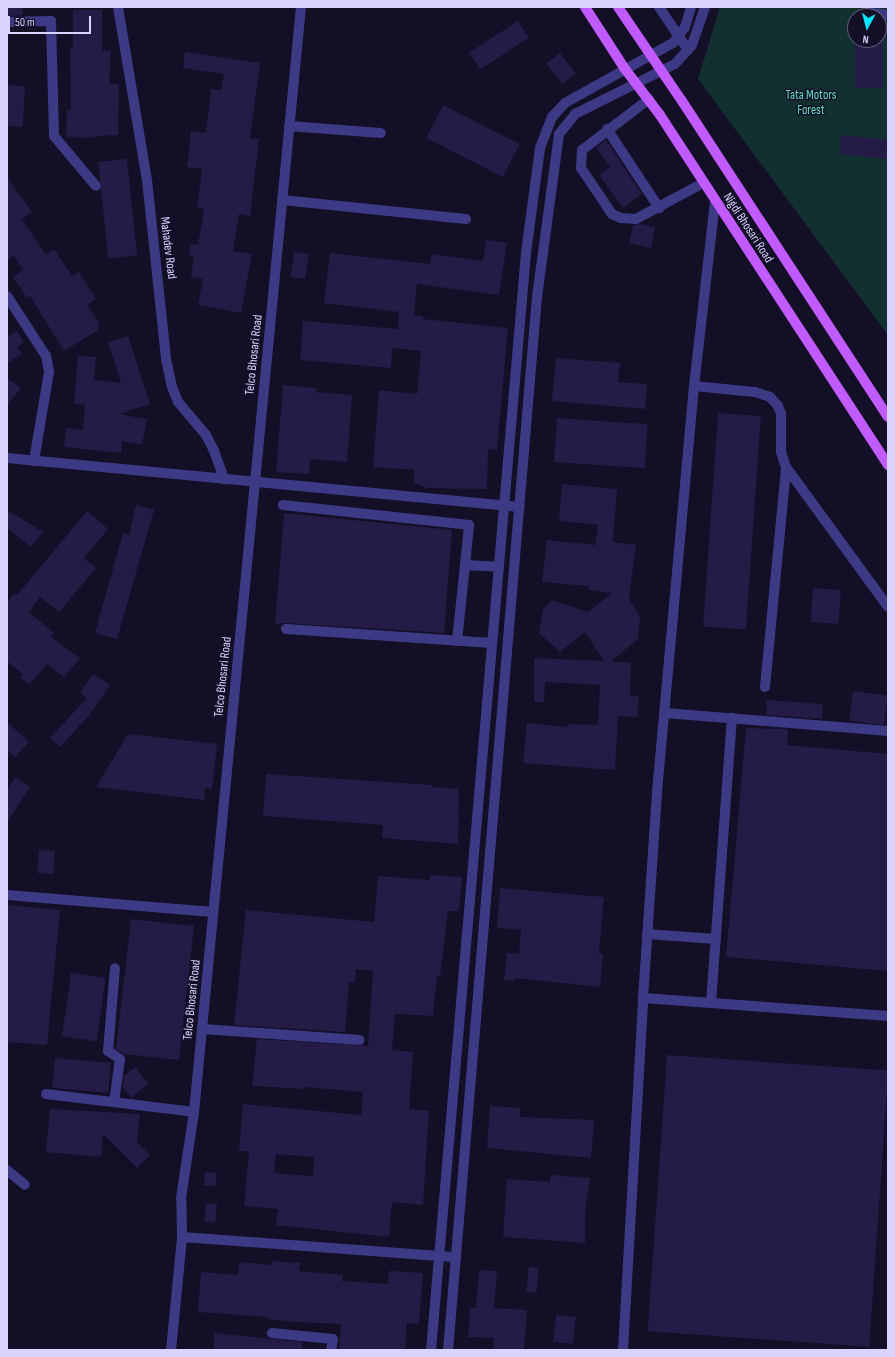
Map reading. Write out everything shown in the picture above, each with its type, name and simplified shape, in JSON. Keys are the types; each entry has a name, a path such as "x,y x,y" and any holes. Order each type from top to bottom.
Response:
{"main road":[{"name":"Nigdi Bhosari Road","path":"585,7 625,69 649,99 888,465"},
{"name":"Nigdi Bhosari Road","path":"618,7 650,56 663,72 888,417"}],"street":[{"name":"Mahadev Road","path":"118,7 146,180 166,359 172,388 178,402 208,440 224,479"},
{"name":"Telco Bhosari Road","path":"171,1350 182,1237 181,1198 194,1112 301,7"},
{"path":"659,7 688,50"},
{"path":"431,1350 526,253 540,148 552,117 565,103 650,56 679,36 691,7"},
{"path":"448,1350 537,298 559,134 575,114 594,102 663,72 688,50 705,7"},
{"path":"7,22 51,21 54,136 96,186"},
{"path":"649,99 607,129 582,150 581,168 612,214 621,218 636,219 703,183"},
{"path":"289,126 381,133"},
{"path":"607,129 659,208"},
{"path":"282,200 466,219"},
{"path":"623,1350 647,934 694,386 715,202"},
{"path":"7,296 46,356 49,372 34,461"},
{"path":"694,386 755,392 770,397 778,406 781,414 782,452 786,467 765,687"},
{"path":"7,458 520,507"},
{"path":"786,467 888,607"},
{"path":"283,505 468,524 457,641"},
{"path":"465,565 499,567"},
{"path":"286,629 492,643"},
{"path":"665,713 888,731"},
{"path":"711,1002 732,718"},
{"path":"7,895 213,912"},
{"path":"647,934 716,939"},
{"path":"114,1102 120,1059 108,1051 115,968"},
{"path":"643,998 888,1016"},
{"path":"202,1030 360,1040"},
{"path":"46,1094 194,1112"},
{"path":"7,1170 25,1185"},
{"path":"182,1237 456,1257"},
{"path":"272,1333 332,1339 331,1350"}],"green space":[{"name":"Tata Motors Forest","path":"720,7 888,7 888,335 698,79"}],"building":[{"path":"7,7 23,7 22,15 7,16"},
{"path":"73,10 102,10 102,50 111,51 109,83 119,84 118,135 95,136 95,138 66,137 67,110 71,110 70,49 73,49"},
{"path":"518,21 529,38 480,69 469,53"},
{"path":"855,48 883,48 883,88 855,88"},
{"path":"185,52 260,63 250,138 259,139 250,216 239,214 233,251 252,254 241,313 198,305 203,279 191,277 194,257 189,256 191,244 198,245 204,209 197,208 202,169 187,167 191,131 206,133 211,89 221,90 224,74 183,68"},
{"path":"560,53 576,74 562,84 546,63"},
{"path":"7,85 25,86 23,127 7,126"},
{"path":"443,105 520,144 503,177 426,138"},
{"path":"841,135 888,140 886,159 839,154"},
{"path":"606,140 642,194 623,208 599,175 610,167 596,148"},
{"path":"127,159 137,255 108,258 98,162"},
{"path":"7,177 32,212 22,219 46,255 54,249 72,276 79,272 96,299 87,305 99,322 98,330 64,351 30,296 27,298 13,277 23,270 14,256 7,260"},
{"path":"640,224 655,227 651,248 629,243 633,225"},
{"path":"486,240 507,243 499,295 417,284 414,315 423,316 423,319 508,328 497,450 488,449 487,489 427,488 414,483 414,470 373,467 379,390 417,394 421,351 392,348 391,368 300,360 303,321 398,329 399,312 324,303 330,253 430,264 432,254 483,261"},
{"path":"294,252 309,254 305,279 291,277"},
{"path":"17,331 24,342 17,347 22,354 7,363 7,337"},
{"path":"128,336 150,404 119,414 147,419 142,445 122,441 121,453 64,447 66,428 83,430 85,405 74,404 78,356 96,357 94,380 121,383 108,342"},
{"path":"556,358 620,363 618,382 647,384 645,409 552,401"},
{"path":"7,378 21,388 7,406"},
{"path":"283,385 316,388 316,392 352,395 347,462 310,459 309,474 276,472"},
{"path":"718,413 761,416 746,629 703,626"},
{"path":"557,418 648,424 645,468 554,462"},
{"path":"562,484 617,489 613,542 636,545 629,599 640,617 638,639 611,661 631,663 630,695 639,696 637,717 618,716 615,770 523,763 527,723 568,727 568,724 598,725 600,685 545,682 544,702 534,702 534,658 604,661 585,632 560,652 539,633 543,609 552,600 588,612 612,593 589,590 589,586 542,582 547,540 595,545 598,525 559,521"},
{"path":"136,505 154,510 117,639 95,633 123,533 129,535"},
{"path":"7,510 43,532 31,547 7,528"},
{"path":"87,511 108,529 84,558 96,568 59,612 40,597 29,612 54,633 51,637 80,658 64,677 47,664 29,685 20,677 22,674 7,661 7,603 14,593 17,595"},
{"path":"284,513 452,530 444,633 286,623 275,624"},
{"path":"813,588 841,590 839,624 811,622"},
{"path":"93,674 110,685 91,713 60,747 50,738 87,698 80,693"},
{"path":"853,691 888,695 884,725 849,721"},
{"path":"767,700 823,704 822,719 766,715"},
{"path":"7,722 29,742 15,757 7,750"},
{"path":"746,728 788,729 787,745 888,754 888,971 726,957"},
{"path":"128,734 217,744 212,789 205,788 204,800 96,787"},
{"path":"266,774 432,785 432,787 459,789 458,844 382,838 383,825 263,816"},
{"path":"15,777 30,787 7,822 7,790"},
{"path":"39,850 55,851 53,874 37,873"},
{"path":"430,875 462,877 459,911 448,911 440,977 437,976 433,1016 395,1014 392,1050 413,1052 409,1109 429,1111 423,1205 392,1202 389,1237 276,1225 278,1209 244,1206 249,1151 239,1151 243,1104 361,1115 363,1092 306,1087 305,1089 252,1086 257,1039 368,1046 373,971 356,969 355,983 349,982 345,1032 234,1025 246,910 374,922 378,876 430,880","holes":["276,1154 314,1157 313,1176 274,1173"]},
{"path":"500,888 604,897 599,953 603,954 600,987 515,978 515,981 504,980 507,953 519,954 521,930 497,928"},
{"path":"7,905 60,910 47,1045 7,1042"},
{"path":"131,919 194,926 179,1060 124,1054 116,1049"},
{"path":"71,973 106,978 97,1041 62,1036"},
{"path":"667,1055 888,1070 869,1347 648,1331"},
{"path":"55,1058 111,1063 108,1093 52,1088"},
{"path":"135,1067 148,1084 131,1098 123,1087 124,1076"},
{"path":"490,1106 520,1108 520,1117 594,1120 591,1158 487,1148"},
{"path":"50,1109 140,1114 137,1142 150,1155 137,1168 103,1134 101,1157 46,1152"},
{"path":"205,1172 217,1173 216,1186 204,1185"},
{"path":"551,1175 590,1178 585,1211 585,1243 503,1237 507,1179 550,1182"},
{"path":"206,1203 217,1204 215,1222 204,1221"},
{"path":"272,1261 300,1263 299,1271 343,1275 342,1281 388,1284 389,1271 423,1273 419,1324 407,1323 405,1350 339,1350 341,1324 295,1322 267,1319 267,1317 198,1312 201,1272 238,1275 239,1262 272,1265"},
{"path":"529,1267 539,1268 536,1293 526,1292"},
{"path":"479,1270 497,1271 494,1308 527,1310 524,1350 493,1350 494,1338 468,1337 470,1308 476,1308"},
{"path":"556,1315 576,1317 573,1344 553,1342"},
{"path":"214,1333 302,1342 302,1350 214,1350"}]}
